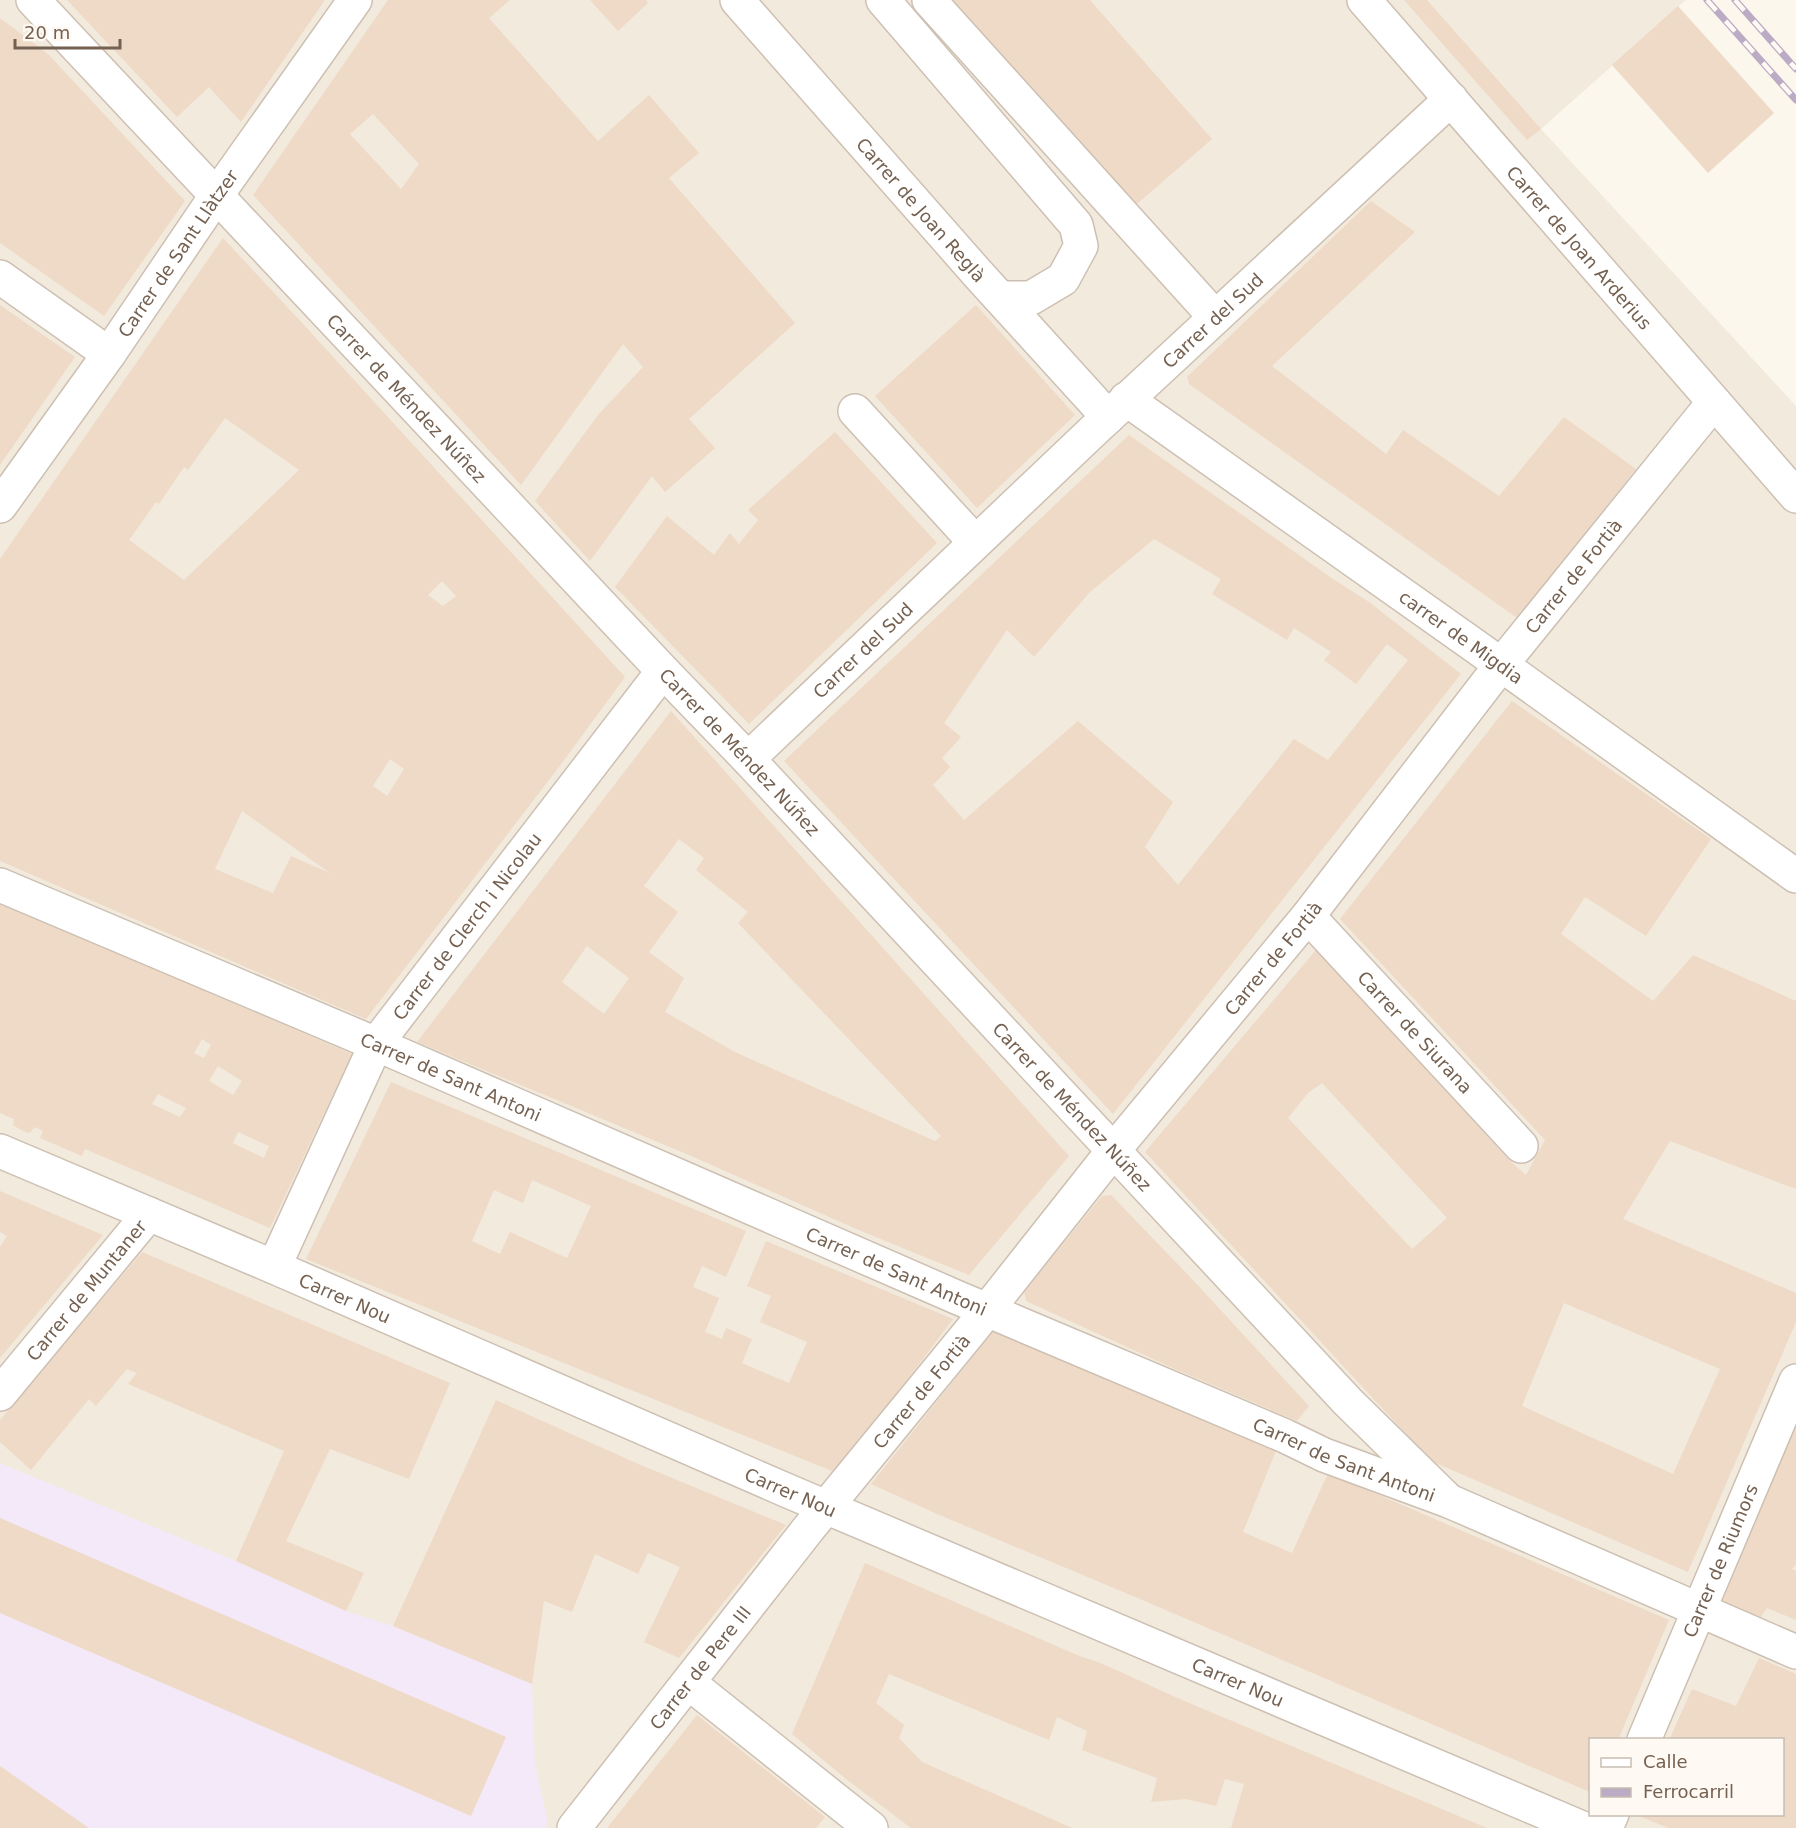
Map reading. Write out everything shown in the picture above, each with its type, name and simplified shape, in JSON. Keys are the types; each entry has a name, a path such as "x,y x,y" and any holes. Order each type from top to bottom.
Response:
{"street":[{"name":"Carrer de Méndez Núñez","path":"33,0 748,759 1348,1402 1449,1501"},
{"name":"Carrer de Sant Llàtzer","path":"0,506 109,354 216,196 355,0"},
{"name":"Carrer de Joan Reglà","path":"737,0 1000,298 1117,408"},
{"path":"883,0 1076,225 1081,246 1063,279 1031,298 1000,298"},
{"path":"929,0 1215,316"},
{"name":"Carrer de Joan Arderius","path":"1364,0 1796,496"},
{"name":"Carrer del Sud","path":"748,759 1117,408 1451,99"},
{"path":"0,277 109,354"},
{"name":"Carrer de Fortià","path":"826,1508 1113,1151 1308,916 1501,664 1714,402"},
{"name":"carrer de Migdia","path":"1117,408 1501,664 1796,876"},
{"path":"855,411 975,542"},
{"name":"Carrer de Clerch i Nicolau","path":"274,1267 376,1044 663,671"},
{"name":"Carrer de Sant Antoni","path":"0,885 376,1044 987,1310 1285,1436 1324,1455 1449,1501 1796,1652"},
{"name":"Carrer de Siurana","path":"1308,916 1521,1146"},
{"name":"Carrer Nou","path":"0,1151 274,1267 826,1508 1582,1828"},
{"name":"Carrer de Muntaner","path":"0,1394 149,1214"},
{"name":"Carrer de Riumors","path":"1645,1738 1796,1381"},
{"path":"1324,1455 1343,1436 1348,1402"},
{"name":"Carrer de Pere III","path":"574,1828 826,1508"},
{"path":"688,1683 871,1828"}],"shaded area":[{"path":"0,0 1686,0 1541,129 1796,406 1796,1828 0,1828"},
{"path":"0,1463 236,1561 346,1611 393,1626 532,1684 535,1763 548,1823 544,1828 0,1828"}],"building":[{"path":"67,0 325,0 241,122 209,87 177,117"},
{"path":"388,0 510,0 489,18 598,141 649,95 699,153 669,178 795,323 689,419 715,448 665,492 652,476 590,561 535,501 598,415 643,367 623,344 521,485 253,195","holes":["373,114 419,164 401,189 350,134"]},
{"path":"590,0 646,0 648,3 618,31"},
{"path":"940,0 1090,0 1212,139 1130,210"},
{"path":"1404,0 1427,0 1541,129 1527,140"},
{"path":"1678,6 1774,113 1708,173 1612,65"},
{"path":"0,18 48,54 185,201 104,316 0,243"},
{"path":"1371,201 1415,232 1272,366 1386,454 1403,430 1499,496 1564,417 1636,469 1517,618 1189,384 1187,377"},
{"path":"223,238 625,677 366,1019 0,861 0,559","holes":["225,418 299,470 184,580 129,540 156,502 159,504 184,467 188,470","442,581 456,596 443,606 428,595","390,759 404,769 387,796 373,786","242,811 330,873 291,856 273,893 215,869"]},
{"path":"0,305 75,357 0,465"},
{"path":"976,305 1075,415 977,508 875,396"},
{"path":"835,432 937,543 749,724 615,587 667,516 714,555 730,533 739,544 758,520 748,510"},
{"path":"1129,435 1369,602 1461,674 1113,1114 784,761","holes":["1154,539 1221,579 1212,594 1287,640 1294,628 1331,652 1324,660 1356,684 1387,644 1408,660 1328,760 1294,739 1178,885 1145,847 1173,802 1078,721 964,820 933,785 950,767 942,758 961,737 944,723 1007,630 1034,657 1089,593"]},
{"path":"1512,701 1711,839 1646,936 1585,897 1561,934 1653,1001 1693,955 1796,1001 1796,1189 1670,1141 1623,1219 1796,1293 1796,1322 1688,1572 1431,1461 1145,1152 1316,950 1511,1162 1526,1175 1545,1140 1340,919","holes":["1322,1083 1447,1218 1412,1249 1288,1118 1308,1093","1564,1303 1720,1369 1673,1474 1522,1406"]},
{"path":"671,711 1069,1156 969,1275 417,1042","holes":["679,839 704,858 696,870 748,912 738,923 941,1136 935,1141 735,1052 665,1012 684,978 649,952 678,912 644,886","587,946 629,978 604,1014 562,982"]},
{"path":"0,898 21,906 18,911 114,952 117,947 135,955 133,960 137,962 140,963 141,960 207,989 206,991 214,995 352,1054 270,1228 85,1149 82,1156 40,1138 43,1131 34,1127 28,1133 13,1125 14,1119 0,1113","holes":["202,1039 211,1045 204,1058 194,1053","218,1066 242,1081 233,1095 209,1081","158,1094 186,1108 180,1117 152,1104","238,1132 269,1146 264,1158 233,1143"]},
{"path":"391,1082 746,1231 726,1277 702,1266 693,1287 719,1298 705,1332 722,1339 726,1328 752,1339 742,1363 758,1370 789,1383 807,1342 760,1322 771,1296 747,1286 766,1241 953,1319 837,1473 306,1259","holes":["532,1180 591,1206 567,1258 510,1232 500,1254 472,1241 494,1190 523,1203"]},
{"path":"0,1191 103,1235 0,1358 0,1247 7,1236 0,1232"},
{"path":"1111,1195 1309,1406 1297,1421 1175,1369 1026,1301 1024,1291 1102,1196"},
{"path":"142,1252 450,1383 409,1479 330,1449 286,1541 364,1573 346,1611 236,1561 284,1451 128,1384 137,1373 127,1369 96,1406 89,1399 31,1470 0,1442 0,1420"},
{"path":"994,1330 1276,1451 1243,1532 1292,1553 1328,1473 1669,1620 1619,1738 1589,1738 1589,1792 871,1484"},
{"path":"496,1400 636,1463 786,1525 679,1658 644,1642 680,1567 648,1553 638,1574 595,1554 572,1612 544,1601 532,1684 393,1626"},
{"path":"1796,1425 1796,1564 1792,1569 1796,1571 1796,1620 1767,1608 1758,1621 1721,1604"},
{"path":"0,1518 506,1737 471,1816 0,1613"},
{"path":"865,1563 1487,1828 1231,1828 1244,1784 1225,1779 1216,1806 1186,1799 1151,1802 1157,1778 1082,1750 1087,1731 1057,1717 1049,1740 889,1674 876,1703 904,1725 899,1738 922,1762 1072,1828 911,1828 846,1779 792,1734"},
{"path":"1759,1658 1796,1674 1796,1828 1669,1828 1639,1816 1784,1816 1784,1738 1670,1738 1692,1689 1736,1706"},
{"path":"697,1715 825,1817 816,1828 607,1828"},
{"path":"0,1766 89,1828 0,1828"}],"railway":[{"path":"1707,0 1796,100"},
{"path":"1735,0 1796,69"}]}
